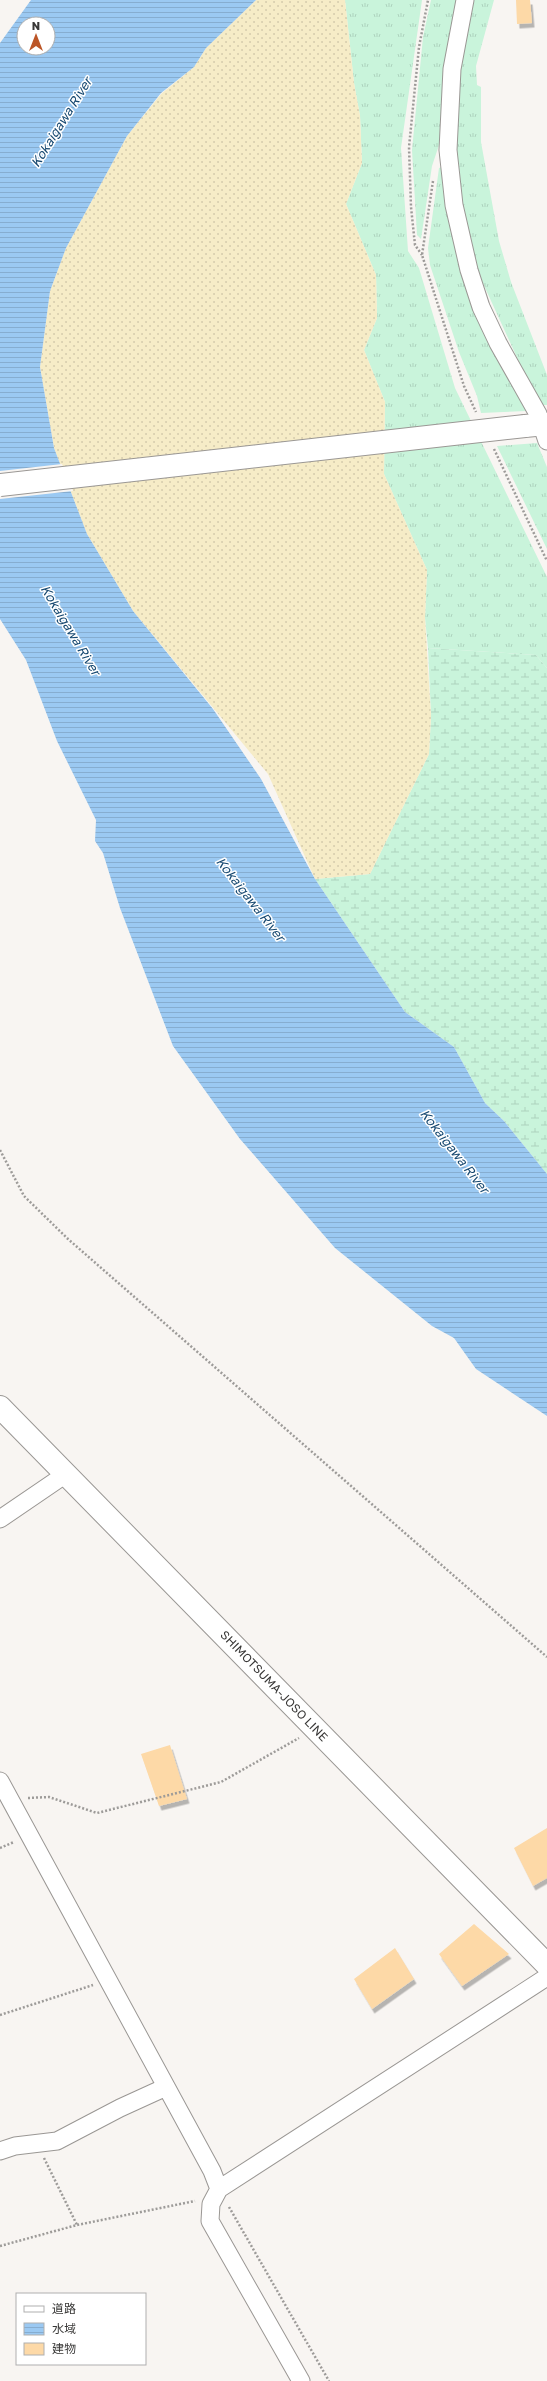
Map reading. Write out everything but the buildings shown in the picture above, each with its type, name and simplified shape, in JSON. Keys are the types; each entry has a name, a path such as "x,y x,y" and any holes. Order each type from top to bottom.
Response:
{"main road":[{"path":"0,485 540,429"},
{"name":"SHIMOTSUMA-JOSO LINE","path":"0,1406 547,1965"}],"street":[{"path":"465,0 452,69 448,150 454,205 469,270 481,307 498,343 538,414 540,429"},
{"path":"0,1518 66,1474"},
{"path":"0,1781 212,2171 215,2197 210,2222 301,2381"},
{"path":"215,2197 547,1977"},
{"path":"0,2151 15,2146 57,2141 120,2108 166,2087"}],"path":[{"path":"428,0 419,47 409,147 411,208 415,245 422,255 464,386 477,414"},
{"path":"422,255 434,179"},
{"path":"491,442 547,560"},
{"path":"0,1150 24,1196 68,1239 547,1657"},
{"path":"9,1800 49,1797 97,1814 221,1782 316,1728"},
{"path":"0,2015 108,1980"},
{"path":"37,2144 77,2224"},
{"path":"0,2246 77,2224 215,2197 330,2381"}],"green space":[{"path":"345,0 422,0 401,148 408,251 419,268 455,388 547,577 547,668 536,655 428,648 425,618 427,570 384,474 385,402 364,350 377,318 376,275 346,204 362,163 360,116 354,83"},
{"path":"431,0 459,0 443,133 432,166 421,239 417,235 412,150 423,37"},
{"path":"470,0 494,0 476,66 477,85 481,87 481,142 499,241 511,282 547,375 547,405 543,405 520,364 481,279 466,227 456,170 456,68"},
{"path":"445,166 494,347 526,411 481,413 477,396 459,352 430,265 428,248 439,168"},
{"path":"537,443 547,467 547,549 497,446"},
{"path":"428,648 536,655 547,668 547,1174 504,1121 485,1103 454,1047 405,1012 315,879 370,874 429,754 431,716"}],"sand":[{"path":"256,0 345,0 354,83 360,116 362,163 346,204 376,275 377,318 364,350 385,402 384,474 427,570 425,618 431,716 429,754 370,874 315,879 268,774 133,611 87,534 54,448 40,367 50,291 66,248 127,136 161,94 194,67 206,48"}],"water":[{"name":"Kokaigawa River","path":"31,0 256,0 206,48 194,67 161,93 127,136 66,248 50,291 40,367 54,448 87,534 133,611 213,709 261,779 315,879 405,1012 454,1047 485,1103 504,1121 547,1174 547,1416 476,1369 454,1338 432,1326 335,1248 240,1139 173,1046 120,908 103,853 95,841 96,820 57,741 26,660 0,619 0,43 16,21 16,56 56,56 56,16 19,16"}],"pier":[{"path":"62,464 73,491 0,499 0,471"}]}
